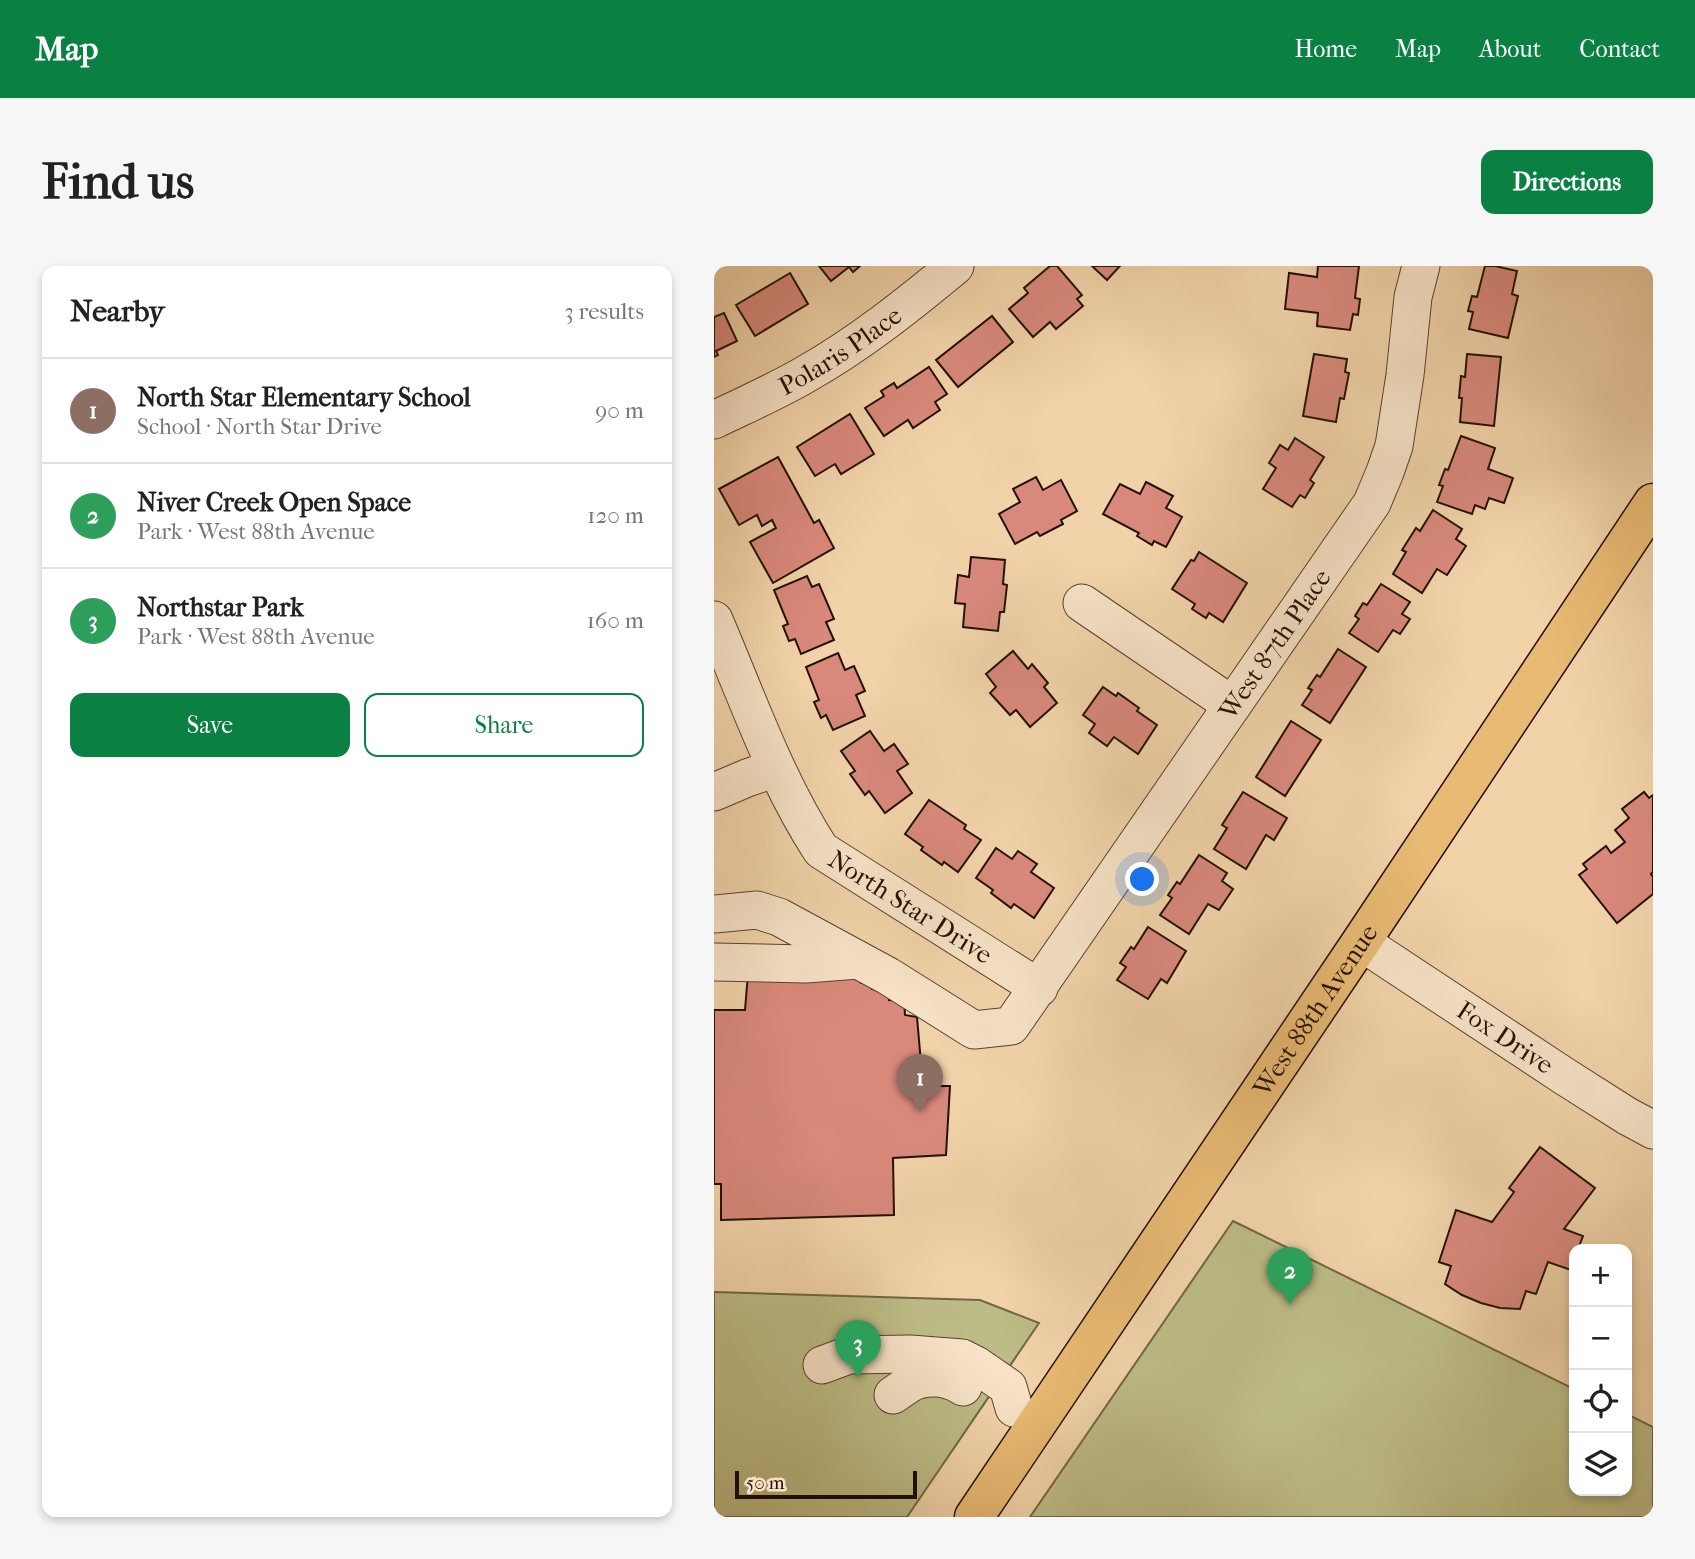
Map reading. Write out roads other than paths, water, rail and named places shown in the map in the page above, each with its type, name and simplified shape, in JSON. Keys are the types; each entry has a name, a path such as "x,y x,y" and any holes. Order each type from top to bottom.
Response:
{"main road":[{"name":"West 88th Avenue","path":"974,1517 1026,1416 1361,942 1653,503"}],"street":[{"name":"Polaris Place","path":"714,420 806,375 911,303 955,266"},
{"name":"West 87th Place","path":"714,914 757,910 779,917 888,976 974,1030 1011,1026 1371,503 1394,446 1413,297 1421,266"},
{"path":"1082,603 1232,705"},
{"name":"North Star Drive","path":"714,620 776,768 821,850 1039,988"},
{"path":"714,792 776,768"},
{"name":"Fox Drive","path":"1361,942 1564,1076 1653,1130"},
{"path":"714,962 806,964 858,960"},
{"path":"822,1365 849,1355 910,1354 962,1358 1008,1387 1026,1416"},
{"path":"888,1355 901,1367 905,1377 897,1393 916,1380 937,1378 954,1381 994,1407 1026,1416"}],"place":[{"name":"North Star Elementary School","path":"920,1112"},
{"name":"Niver Creek Open Space","path":"1290,1305"},
{"name":"Northstar Park","path":"858,1378"}]}
